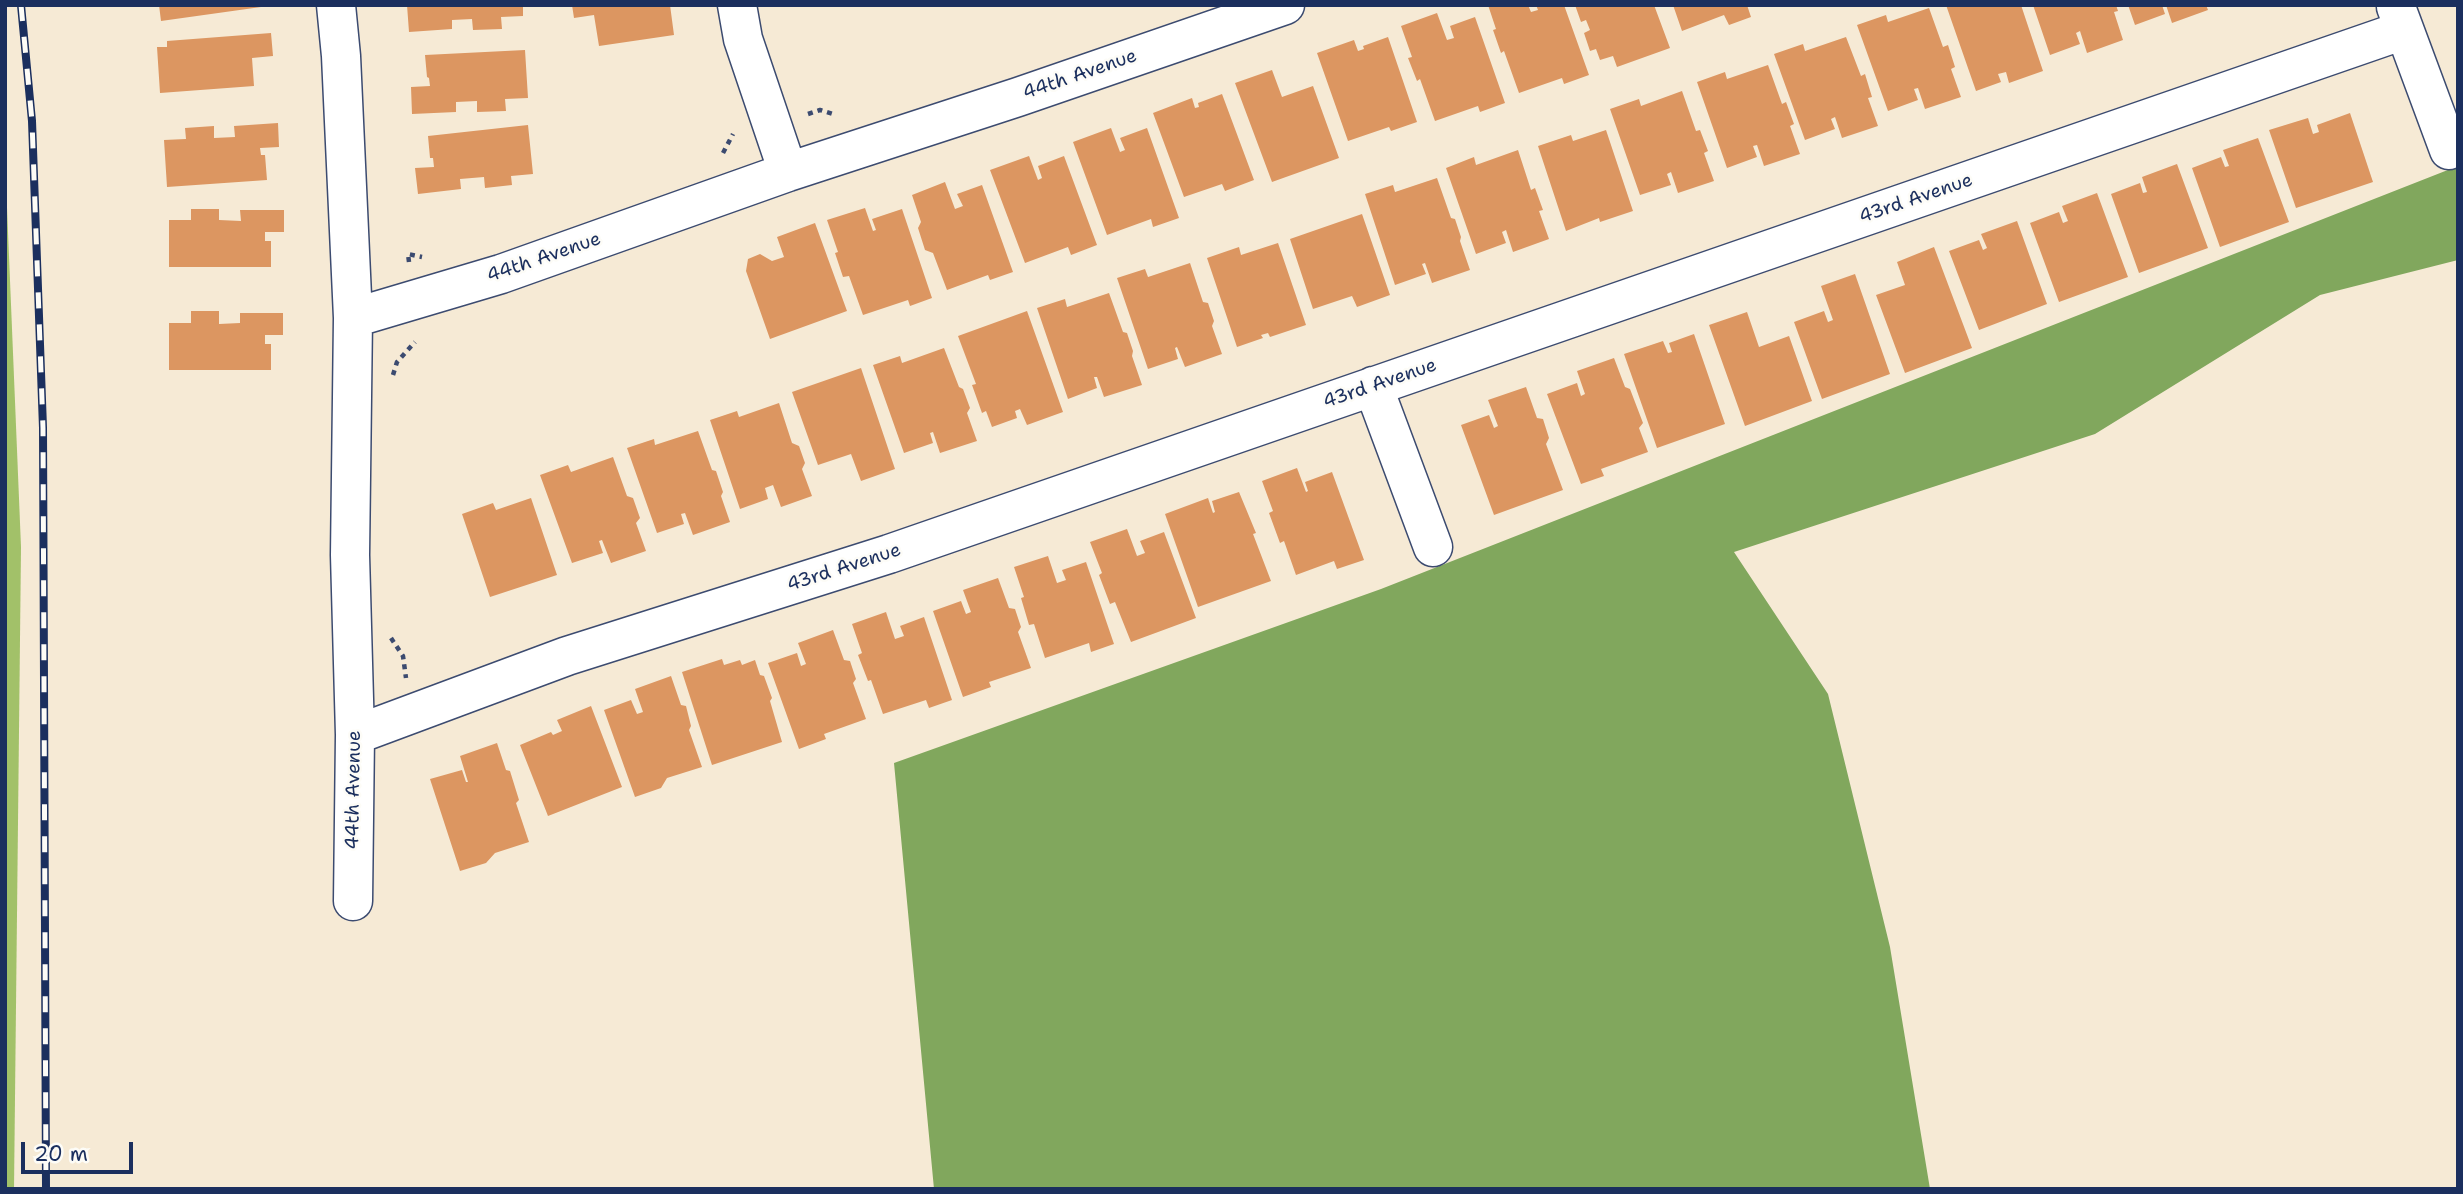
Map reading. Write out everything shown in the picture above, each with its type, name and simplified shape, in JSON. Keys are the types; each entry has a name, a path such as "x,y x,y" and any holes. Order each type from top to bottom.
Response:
{"street":[{"path":"336,5 341,57 353,318"},
{"path":"737,5 743,39 788,172"},
{"name":"44th Avenue","path":"353,901 353,318 501,274 788,172 1018,97 1226,14 1284,5"},
{"path":"2400,18 2449,150"},
{"name":"43rd Avenue","path":"355,735 566,656 889,554 1373,386 2400,18"},
{"path":"1373,386 1433,547"}],"path":[{"path":"716,157 724,153 735,130"},
{"path":"390,384 397,362 412,344 422,338 413,300 408,254 428,258"},
{"path":"388,631 403,656 410,715"}],"green space":[{"path":"5,159 21,547 14,1189 5,1189"},
{"path":"2458,166 2458,260 2320,295 2095,434 1734,552 1828,694 1890,947 1930,1189 934,1189 894,763 1381,589"}],"building":[{"path":"159,5 261,5 261,7 161,21"},
{"path":"407,5 523,5 523,16 501,17 502,29 473,30 472,19 452,20 452,29 409,32"},
{"path":"572,5 670,5 674,35 599,46 594,15 574,18"},
{"path":"1488,5 1528,5 1531,12 1538,10 1536,5 1564,5 1589,75 1564,84 1562,78 1519,93 1504,51 1501,53"},
{"path":"1575,5 1654,5 1670,48 1617,67 1613,56 1600,60 1596,49 1590,51 1584,33 1590,30 1586,20 1581,22"},
{"path":"1673,5 1747,5 1751,17 1729,25 1724,15 1682,31"},
{"path":"1946,5 2021,5 2043,71 2009,83 2006,72 1998,74 2001,82 1976,91"},
{"path":"2033,5 2116,5 2118,11 2114,12 2123,40 2087,53 2080,31 2076,33 2080,44 2050,55"},
{"path":"2128,5 2162,5 2165,14 2135,25"},
{"path":"2166,5 2206,5 2208,10 2172,23"},
{"path":"1929,8 1943,47 1948,45 1955,67 1951,69 1961,97 1925,109 1918,88 1914,89 1918,100 1888,111 1857,25 1886,15 1888,22"},
{"path":"1437,13 1447,40 1454,38 1450,26 1475,17 1505,103 1480,112 1478,106 1435,121 1420,79 1417,81 1408,58 1412,57 1401,26"},
{"path":"271,33 273,56 252,58 254,86 160,93 157,47 167,47 167,41"},
{"path":"1388,37 1417,122 1391,131 1389,127 1348,141 1317,53 1354,40 1358,51 1364,49 1363,46"},
{"path":"1846,37 1861,76 1865,74 1872,97 1868,98 1878,126 1842,138 1835,117 1831,119 1835,129 1805,140 1774,54 1803,44 1805,51"},
{"path":"525,50 528,98 505,99 506,111 477,112 477,101 456,102 456,112 412,114 411,87 430,86 425,55"},
{"path":"1768,65 1782,104 1786,102 1794,124 1790,126 1800,154 1764,166 1757,145 1753,146 1757,157 1727,168 1697,82 1725,72 1727,79"},
{"path":"1272,70 1282,97 1313,86 1339,158 1272,182 1235,83"},
{"path":"1682,91 1696,131 1700,130 1708,151 1704,153 1714,181 1678,193 1671,172 1667,174 1671,185 1640,195 1610,109 1639,99 1641,106"},
{"path":"1222,94 1254,180 1225,191 1222,184 1184,197 1153,113 1192,98 1195,108 1199,107 1198,103"},
{"path":"2350,113 2373,182 2296,208 2269,130 2308,118 2313,134 2319,132 2317,125"},
{"path":"278,123 279,147 260,148 261,155 265,155 267,180 167,187 164,140 186,139 185,128 214,126 214,138 235,137 234,126"},
{"path":"528,125 533,174 511,176 512,185 485,188 484,177 460,179 461,189 418,194 415,168 434,167 433,158 430,158 428,136"},
{"path":"1111,128 1120,152 1125,150 1120,138 1147,128 1179,218 1153,227 1151,219 1107,235 1073,142"},
{"path":"1606,130 1633,211 1600,222 1599,218 1566,231 1538,146 1571,135 1573,141"},
{"path":"2258,138 2289,222 2220,247 2192,168 2221,157 2225,167 2229,166 2223,150"},
{"path":"1518,150 1531,190 1535,188 1543,210 1539,211 1549,239 1513,252 1506,230 1502,232 1506,243 1476,254 1446,168 1474,157 1476,165"},
{"path":"1029,156 1038,180 1042,178 1038,166 1064,156 1097,245 1071,255 1068,247 1025,263 990,170"},
{"path":"2177,164 2208,248 2139,273 2111,194 2140,183 2143,193 2147,192 2142,177"},
{"path":"1437,178 1451,218 1455,219 1470,270 1432,283 1425,263 1422,264 1426,274 1395,285 1365,194 1393,185 1395,192"},
{"path":"945,182 955,209 963,206 957,194 982,185 1013,272 990,280 988,275 947,290 933,253 925,250 918,228 921,222 912,195"},
{"path":"2097,193 2128,277 2059,302 2030,223 2059,212 2063,223 2068,221 2062,206"},
{"path":"865,208 873,231 876,230 872,219 902,209 932,298 910,306 908,300 863,315 849,276 843,277 827,220"},
{"path":"191,209 219,209 219,220 241,221 240,210 284,210 284,232 265,232 265,241 271,241 271,267 169,267 169,220 191,220"},
{"path":"1362,214 1390,295 1357,307 1352,296 1313,309 1290,239"},
{"path":"2017,221 2047,304 1979,330 1949,251 1979,240 1983,250 1987,248 1981,234"},
{"path":"815,223 847,311 770,339 746,271 748,259 760,254 772,261 784,257 777,237"},
{"path":"1278,243 1306,325 1270,337 1268,333 1261,335 1263,338 1237,347 1207,258 1239,247 1241,255"},
{"path":"1934,247 1972,348 1905,373 1876,295 1905,285 1897,262"},
{"path":"1190,263 1203,302 1208,303 1214,321 1212,326 1222,354 1185,367 1177,347 1178,359 1148,369 1117,278 1145,269 1148,277"},
{"path":"1855,274 1890,374 1822,399 1794,322 1824,311 1828,322 1833,320 1821,286"},
{"path":"1109,293 1123,332 1127,333 1142,385 1104,397 1097,377 1094,377 1097,388 1068,399 1037,308 1065,299 1067,307"},
{"path":"191,311 219,311 219,324 240,323 240,313 283,313 283,335 265,335 265,344 271,344 271,370 169,370 169,323 191,323"},
{"path":"1027,311 1063,412 1027,425 1020,409 1015,411 1017,418 992,427 986,411 982,413 972,385 976,384 958,336"},
{"path":"1747,312 1759,347 1789,336 1812,401 1745,426 1709,325"},
{"path":"1694,334 1725,424 1657,448 1624,354 1663,341 1668,353 1672,352 1669,343"},
{"path":"944,348 970,408 967,413 977,441 940,453 933,432 930,433 933,443 904,453 873,365 900,356 902,363"},
{"path":"1614,358 1643,423 1639,428 1648,452 1601,469 1604,476 1581,484 1547,394 1577,383 1581,396 1585,394 1577,371"},
{"path":"861,368 895,469 861,481 851,454 818,465 792,392"},
{"path":"1526,387 1537,418 1543,419 1549,438 1546,444 1563,490 1494,515 1461,425 1489,415 1494,428 1498,426 1488,400"},
{"path":"779,403 792,443 799,446 805,463 802,469 812,496 781,507 773,485 765,488 768,499 740,509 710,420 737,411 739,417"},
{"path":"698,431 712,470 716,471 730,522 693,535 685,513 681,514 684,524 657,533 627,448 654,439 655,445"},
{"path":"613,457 627,496 633,498 640,518 636,523 646,551 611,563 602,540 599,541 603,553 572,563 540,475 568,465 571,472"},
{"path":"1297,468 1306,492 1305,482 1332,472 1364,560 1337,569 1334,561 1296,575 1284,541 1280,543 1269,513 1273,511 1262,481"},
{"path":"1239,492 1256,533 1253,534 1271,581 1198,607 1165,514 1208,498 1213,513 1212,501"},
{"path":"531,498 557,575 490,597 462,514 493,503 496,510"},
{"path":"1127,529 1137,556 1145,553 1140,541 1164,532 1196,618 1131,642 1115,602 1110,604 1090,542"},
{"path":"1048,556 1057,583 1066,580 1062,570 1086,562 1114,644 1091,652 1089,643 1045,658 1034,624 1029,625 1021,598 1024,597 1014,567"},
{"path":"998,578 1009,608 1015,609 1021,627 1018,632 1031,668 989,682 991,687 963,697 933,611 961,601 966,614 971,612 963,590"},
{"path":"886,612 895,639 904,636 900,626 924,617 952,700 929,708 926,700 883,714 871,680 868,681 858,655 862,653 852,624"},
{"path":"833,630 844,660 850,661 856,679 853,683 866,719 824,734 826,739 799,749 768,663 797,653 801,666 806,664 798,643"},
{"path":"722,659 724,665 740,660 742,665 755,660 772,698 770,701 782,742 712,765 682,672"},
{"path":"671,676 681,705 686,706 691,726 689,730 702,767 667,778 661,788 635,797 604,710 631,700 637,714 643,712 635,689"},
{"path":"591,706 622,787 548,816 520,745 551,732 553,735 562,731 557,720"},
{"path":"497,743 506,770 510,771 519,800 516,803 529,842 495,853 486,863 460,871 430,779 462,770 468,782 460,756"}],"railway":[{"path":"21,5 32,121 43,428 46,1189"}]}
